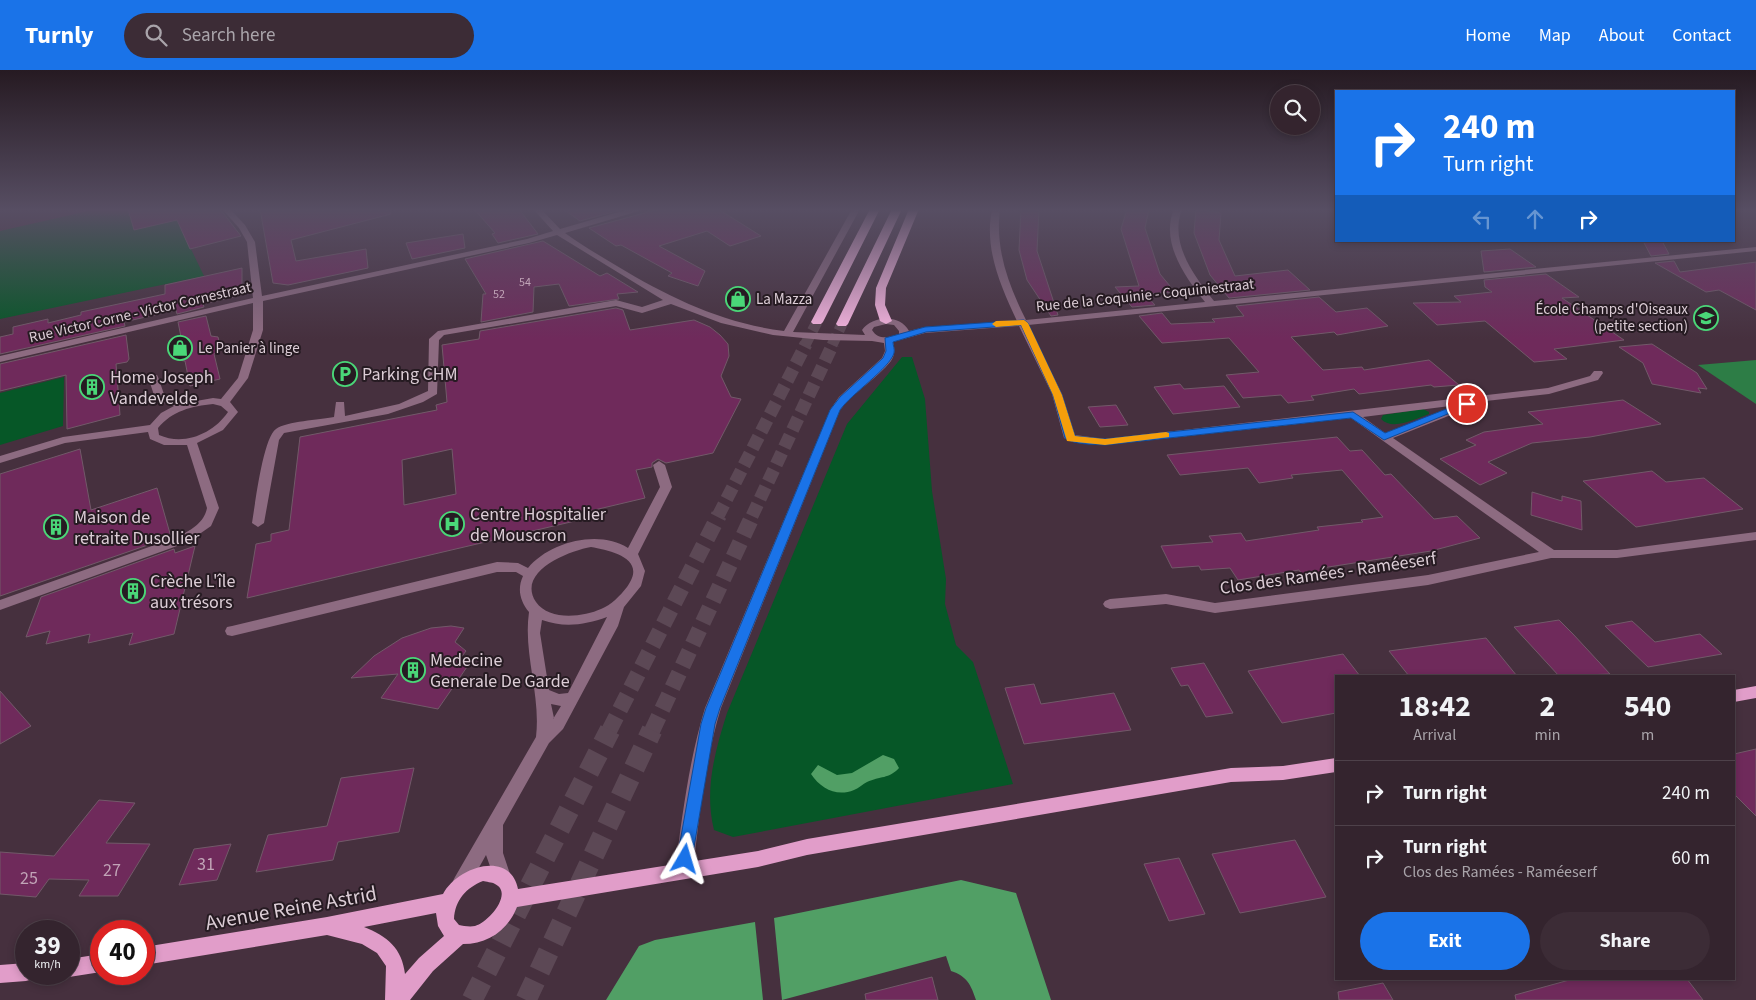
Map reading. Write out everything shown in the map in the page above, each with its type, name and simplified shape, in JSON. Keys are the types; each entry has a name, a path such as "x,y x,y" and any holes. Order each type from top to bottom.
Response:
{"highway":[{"path":"817,322 852,252"},
{"path":"842,324 876,252"},
{"path":"886,321 880,305 881,288 896,252"}],"main road":[{"path":"1735,696 1756,692"},
{"path":"511,899 758,859 807,847 1231,775 1283,774 1335,765"},
{"path":"397,1000 428,960 460,935 477,934 493,926 506,912 511,899 507,882 502,877 483,873 461,883 451,894 447,902 444,918 448,927 460,935"},
{"name":"Avenue Reine Astrid","path":"155,954 327,926 447,902"},
{"path":"327,926 370,937 385,945 393,960 398,980 397,1000"},
{"path":"0,974 15,973"}],"street":[{"path":"224,402 244,378 258,330 258,299 253,252"},
{"name":"Rue Victor Corne - Victor Cornestraat","path":"0,359 258,299 476,252"},
{"path":"588,252 671,301 725,322 787,334 844,337 869,334 888,340 890,351 887,359 843,399 835,410 713,708 708,724 690,819 684,871"},
{"path":"787,334 832,252"},
{"path":"997,252 999,264 1024,323 1058,395 1070,438 1105,442 1549,391 1594,378 1598,373"},
{"path":"1180,252 1199,289 1212,304"},
{"name":"Rue de la Coquinie - Coquiniestraat","path":"886,321 902,330 1024,323 1717,252"},
{"path":"258,523 273,440 280,431 292,427 398,408 421,400 433,392 434,339 441,334 616,303 630,305 642,310 671,301"},
{"path":"869,334 875,323 886,321"},
{"name":"Rue de la Coquinie - Coquiniestraat","path":"888,340 902,330"},
{"path":"153,377 160,399 185,406"},
{"path":"1384,437 1484,398"},
{"path":"0,460 63,440 153,428 170,412 185,406 213,401 224,402 230,406 233,412 228,422 217,430 191,441 172,443 160,441 154,437 153,428"},
{"path":"339,418 340,404"},
{"path":"1353,415 1550,554"},
{"path":"0,605 184,539 201,529 212,518 213,508 191,441"},
{"path":"631,555 666,488 659,465"},
{"name":"Clos des Ramées - Raméeserf","path":"1110,604 1166,599 1215,608 1428,580 1550,554 1617,554 1756,536"},
{"path":"583,544 612,544 631,555 638,568 638,582 628,597 616,607 603,614 576,620 555,619 536,610 528,601 526,594 530,574 537,566 554,554 583,544"},
{"path":"232,632 497,567 518,568 530,574"},
{"path":"461,883 544,738 558,725 611,626 616,607"},
{"path":"536,610 533,633 546,718 544,738"},
{"path":"543,694 558,700 573,698"},
{"path":"497,821 494,853 502,877"}],"shaded area":[{"path":"0,252 193,252 204,276 0,319"},
{"path":"902,357 912,357 925,399 932,491 946,579 945,604 956,645 973,662 1013,784 733,837 714,830 710,800 712,771 727,713 847,424"},
{"path":"1756,360 1756,404 1698,365"},
{"path":"64,377 63,426 0,445 0,393"},
{"path":"1423,409 1429,412 1429,414 1404,423 1392,424 1381,419 1383,415"},
{"path":"883,755 894,759 899,768 888,776 867,782 848,792 836,792 825,788 811,774 818,765 837,775 852,773"},
{"path":"961,880 1016,893 1051,1000 976,1000 965,978 951,971 946,956 782,1000 774,918"},
{"path":"755,922 763,1000 606,1000 639,946 655,940"}],"building":[{"path":"268,252 294,252 296,261 346,252 366,252 368,268 288,285 273,283"},
{"path":"410,252 444,252 412,259"},
{"path":"494,252 562,252 600,276 607,273 638,292 617,294 619,299 569,306 559,284 534,287 533,312 481,322 483,294 486,294 465,259"},
{"path":"634,252 671,252 705,271 698,286 668,276 672,273"},
{"path":"1020,252 1037,252 1058,315 1051,316 1027,280"},
{"path":"1128,252 1153,252 1160,274 1175,292 1145,294 1155,305 1132,307 1115,287 1139,286"},
{"path":"1201,252 1225,252 1235,276 1288,270 1310,290 1229,298 1210,275"},
{"path":"1481,252 1515,252 1536,267 1484,272"},
{"path":"1649,252 1668,252 1669,254 1651,256"},
{"path":"1674,261 1680,272 1756,262 1756,310 1719,290 1706,292 1655,263"},
{"path":"242,268 242,295 203,304 204,307 177,314 176,310 124,322 125,326 0,354 0,337 13,334 13,327 48,319 48,323 81,315 81,312 165,294 165,285"},
{"path":"1546,274 1579,297 1562,298 1624,340 1554,349 1567,359 1534,362 1485,321 1437,325 1413,303 1461,302 1454,296 1492,292 1485,287 1484,280"},
{"path":"1319,297 1336,312 1367,308 1388,326 1337,335 1334,332 1291,337 1323,370 1362,367 1364,370 1429,360 1459,385 1434,387 1431,385 1359,394 1354,389 1311,396 1314,400 1288,403 1281,395 1243,398 1226,375 1259,372 1229,338 1162,343 1139,316 1162,313 1171,324 1215,322 1212,319 1244,316 1236,306"},
{"path":"616,308 623,310 630,330 694,320 710,327 728,344 729,356 721,376 731,397 741,399 713,453 666,463 658,459 652,463 652,467 636,470 645,498 590,511 592,517 247,598 256,544 271,541 271,534 289,530 300,437 437,410 436,405 447,402 442,345 479,339 480,331","holes":["452,449 456,494 404,505 402,460"]},
{"path":"206,316 211,336 218,337 221,349 214,354 220,379 190,386 185,361 178,360 176,347 182,342 178,322"},
{"name":"Home Joseph Vandevelde","path":"126,335 129,359 127,362 116,364 120,415 67,429 66,375 0,391 0,364"},
{"path":"1652,344 1697,373 1707,389 1698,388 1701,393 1652,384 1643,363 1619,347"},
{"path":"1180,384 1184,389 1224,386 1240,407 1173,414 1154,387"},
{"path":"1623,400 1661,424 1590,437 1532,443 1488,462 1507,473 1480,485 1440,459 1476,445 1466,440 1484,432 1543,424 1528,412"},
{"path":"1116,405 1128,425 1100,427 1088,407"},
{"path":"1337,437 1350,451 1362,450 1385,475 1391,474 1434,519 1457,516 1480,538 1431,551 1322,568 1325,573 1303,576 1299,570 1238,580 1230,568 1201,570 1199,566 1172,568 1161,546 1213,542 1209,536 1241,533 1246,541 1319,530 1317,527 1363,522 1361,520 1383,517 1342,470 1291,475 1293,478 1259,483 1248,468 1180,475 1167,455"},
{"name":"Maison de retraite Dusollier","path":"80,449 91,510 157,488 171,537 0,596 0,474"},
{"path":"1652,471 1666,482 1704,478 1743,509 1636,527 1583,481"},
{"path":"1532,492 1562,501 1562,496 1581,501 1582,530 1531,515"},
{"name":"Crèche L'île aux trésors","path":"195,546 174,634 129,645 133,633 88,643 90,634 46,644 50,631 26,637 41,597 174,549 175,553"},
{"path":"1559,620 1610,674 1558,675 1514,627"},
{"path":"1632,621 1655,642 1700,634 1722,654 1648,667 1605,626"},
{"name":"Medecine Generale De Garde","path":"451,626 464,628 455,642 466,651 459,660 469,664 438,709 381,698 398,674 351,678 374,656 402,638 431,628"},
{"path":"1486,638 1516,675 1408,675 1389,651"},
{"path":"1343,654 1359,675 1335,675 1335,713 1282,723 1248,671"},
{"path":"1204,663 1233,713 1206,717 1188,685 1181,686 1171,668"},
{"path":"1034,684 1041,704 1114,693 1131,730 1024,744 1005,688"},
{"path":"0,691 31,726 0,744"},
{"path":"1756,749 1756,816 1735,795 1735,754"},
{"path":"414,768 399,832 338,842 333,860 256,872 268,835 327,826 341,778"},
{"path":"99,800 135,803 106,843 150,844 118,896 79,896 89,880 49,879 36,897 0,894 0,852 54,856"},
{"path":"1295,840 1326,897 1240,913 1212,854"},
{"path":"231,844 217,880 179,885 194,849"},
{"path":"1179,858 1205,914 1169,921 1144,864"},
{"path":"932,977 938,1000 866,1000 865,994"},
{"path":"1569,980 1688,980 1703,1000 1516,1000 1515,995"},
{"path":"1383,983 1393,1000 1339,1000 1338,992"}],"tunnel":[{"path":"805,345 817,322"},
{"path":"832,345 842,324"},
{"path":"718,516 806,344"},
{"path":"752,516 833,344"},
{"path":"609,731 719,515"},
{"path":"652,731 753,515"},
{"path":"472,1000 610,730"},
{"path":"526,1000 652,730"}],"slow traffic":[{"path":"996,324 1024,323 1058,395 1070,438 1105,442 1166,435"}],"place":[{"name":"La Mazza","path":"738,299"},
{"name":"École Champs d'Oiseaux (petite section)","path":"1706,318"},
{"name":"Le Panier à linge","path":"180,348"},
{"name":"Parking CHM","path":"345,374"},
{"name":"Home Joseph Vandevelde","path":"92,387"},
{"name":"Centre Hospitalier de Mouscron","path":"452,524"},
{"name":"Maison de retraite Dusollier","path":"56,527"},
{"name":"Crèche L'île aux trésors","path":"133,591"},
{"name":"Medecine Generale De Garde","path":"413,670"}],"route":[{"path":"685,859 708,724 713,708 835,410 843,399 887,359 890,351 888,340 899,337 902,334 925,330 1024,323 1058,395 1070,438 1090,441 1105,442 1353,415 1384,437 1467,404"}]}
